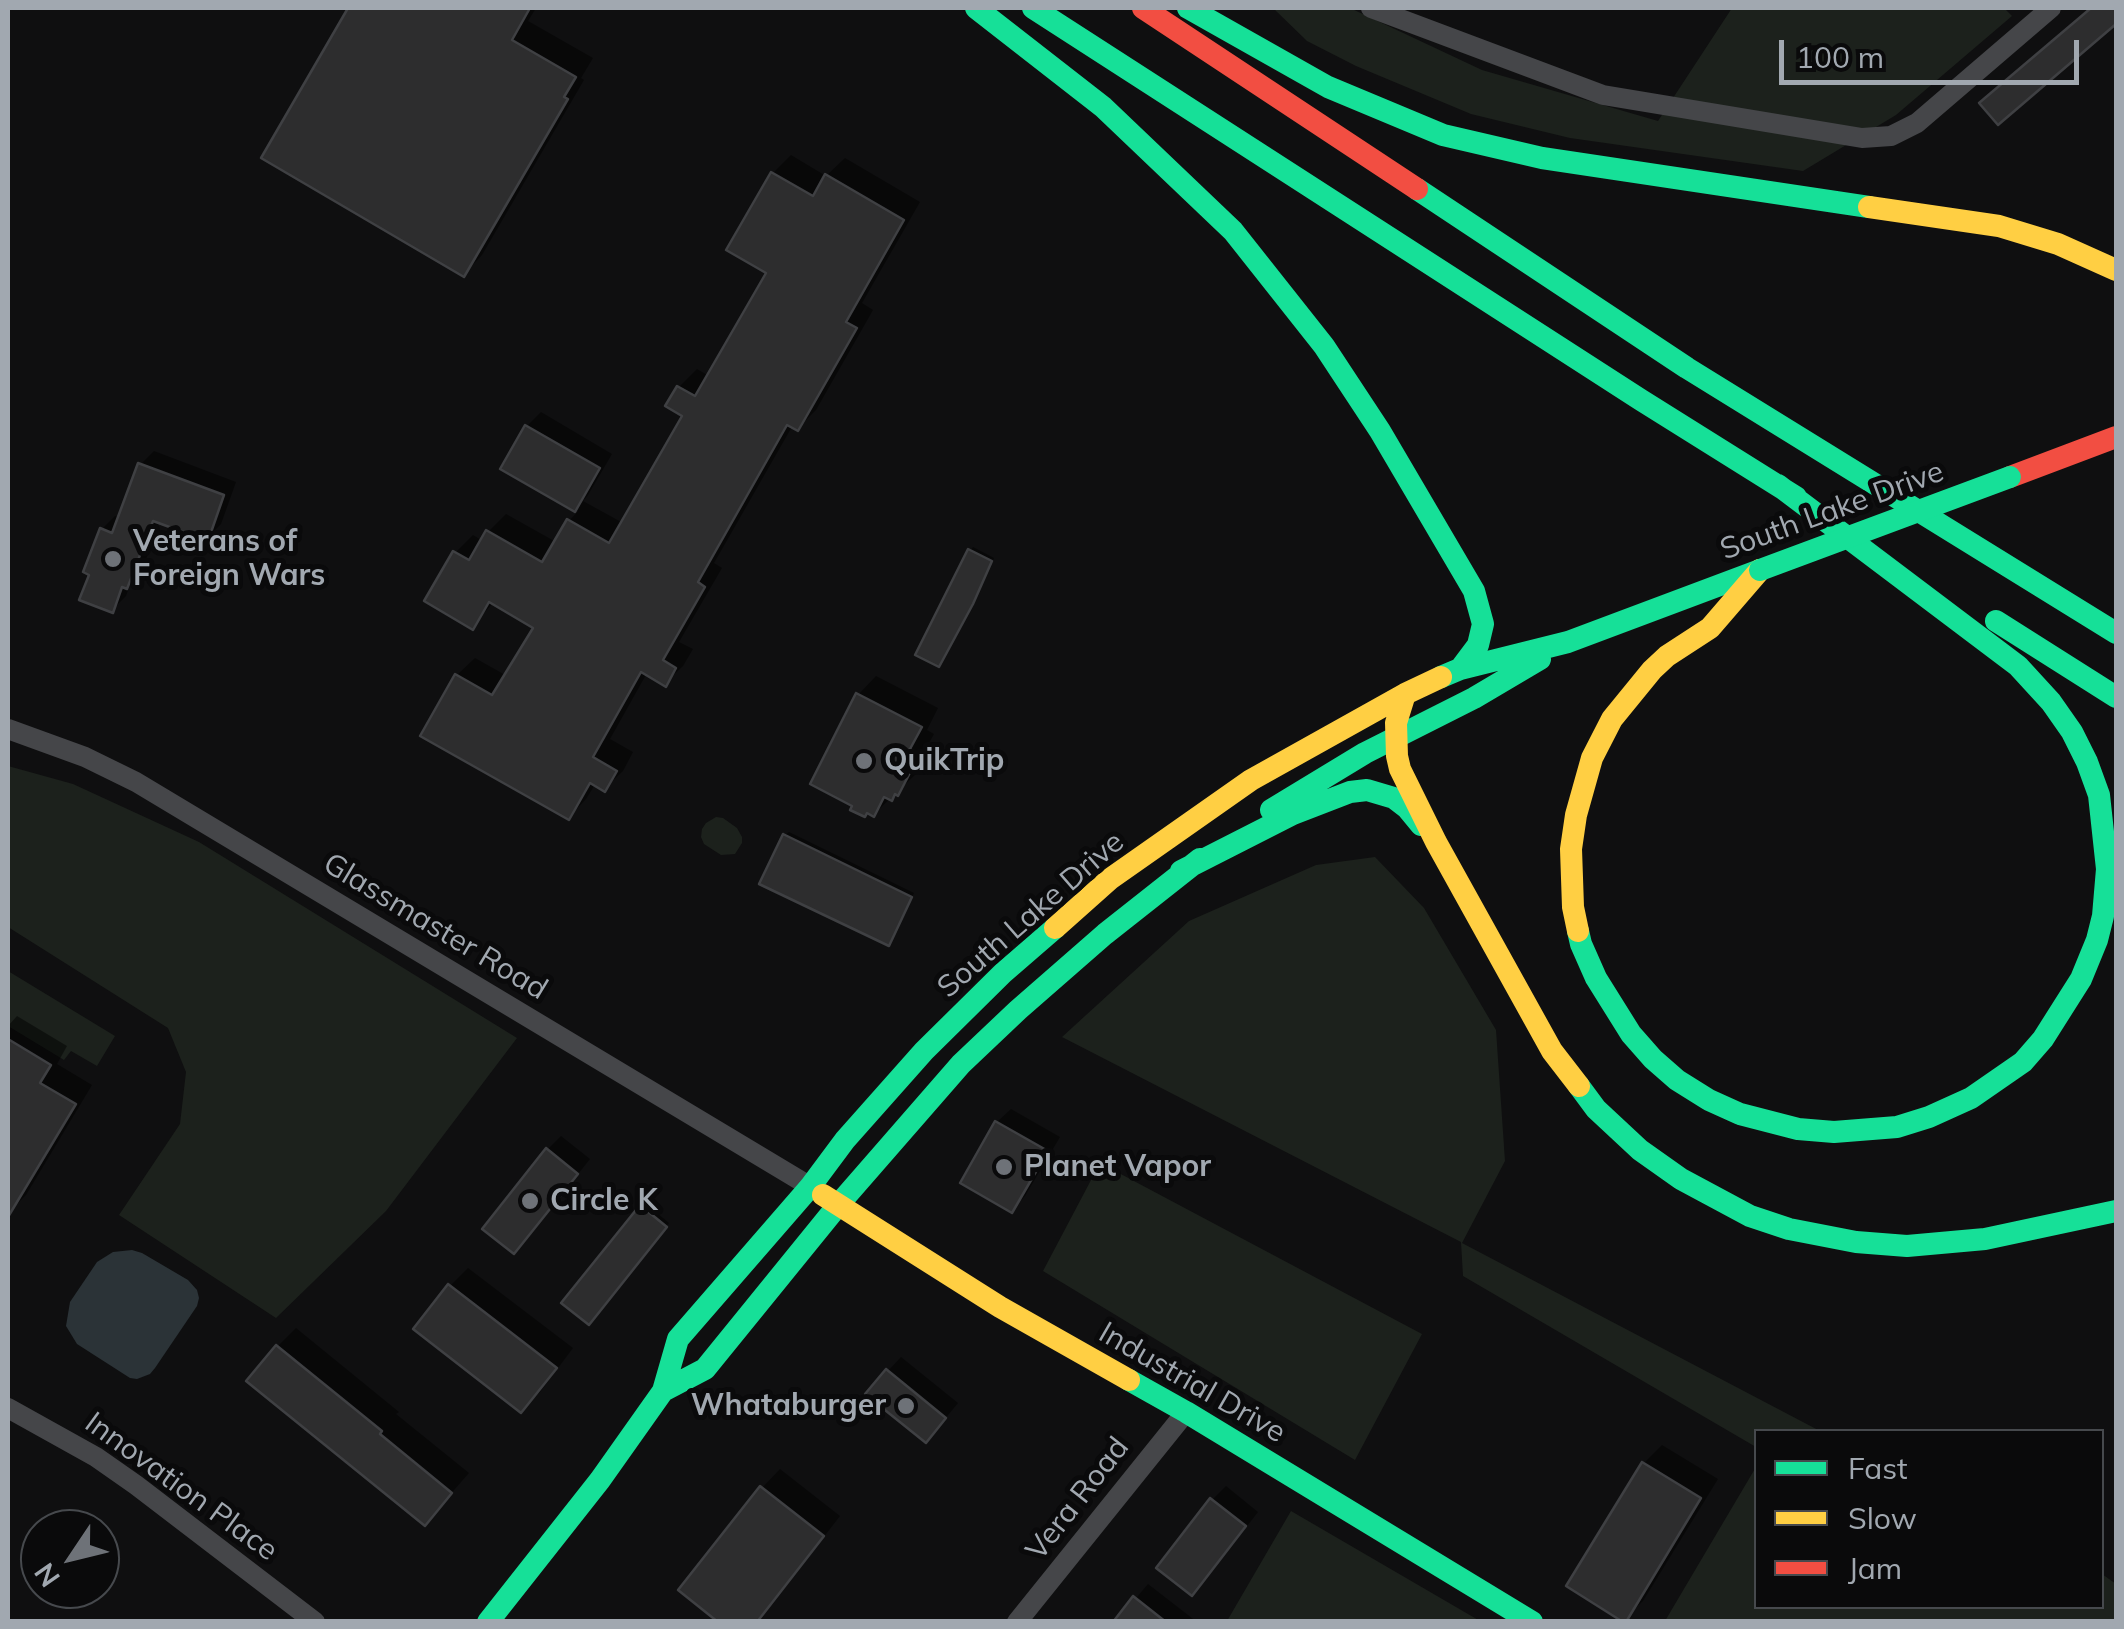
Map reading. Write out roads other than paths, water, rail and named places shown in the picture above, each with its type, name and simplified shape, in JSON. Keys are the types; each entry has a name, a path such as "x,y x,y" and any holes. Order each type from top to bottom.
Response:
{"main road":[{"path":"976,8 1075,82 1234,232 1324,346 1380,431 1474,591 1484,624 1478,645 1460,668"},
{"path":"1033,8 1642,400 2116,697"},
{"path":"1142,8 1687,368 2116,634"},
{"path":"1188,8 1328,87 1443,134 1542,158 1999,226 2058,244 2116,270"},
{"name":"South Lake Drive","path":"663,1391 705,1369 824,1195 845,1140 924,1051 1003,973 1110,879 1252,780 1405,694 1460,668 1568,642 2116,437"},
{"path":"1760,570 1710,628 1652,670 1612,718 1592,758 1571,850 1573,907 1582,944 1596,978 1631,1034 1653,1060 1709,1100 1740,1114 1798,1129 1834,1132 1897,1126 1971,1098 2023,1062 2061,1013 2081,979 2102,916 2108,869 2099,794 2072,732 2018,666 1778,485"},
{"name":"South Lake Drive","path":"488,1622 600,1480 663,1391 678,1339 1032,997 1181,872 1280,804 1568,642"},
{"path":"1405,694 1395,737 1400,769 1436,842 1552,1051 1596,1109 1640,1150 1681,1179 1750,1216 1789,1229 1856,1242 1895,1246 1986,1239 2116,1211"},
{"path":"1181,872 1293,814 1350,792 1366,790 1394,798 1436,842"},
{"name":"Industrial Drive","path":"824,1195 1000,1308 1186,1412 1532,1622"}],"street":[{"path":"1372,8 1603,95 1834,135 1872,138 1898,134 1916,123 2051,8"},
{"name":"Glassmaster Road","path":"8,729 84,757 136,782 824,1195"},
{"name":"Innovation Place","path":"8,1408 136,1484 315,1622"},
{"name":"Vera Road","path":"1017,1622 1186,1412"}],"place":[{"name":"Veterans of Foreign Wars","path":"113,559"},
{"name":"QuikTrip","path":"864,761"},
{"name":"Planet Vapor","path":"1004,1167"},
{"name":"Circle K","path":"530,1201"},
{"name":"Whataburger","path":"906,1406"}]}
